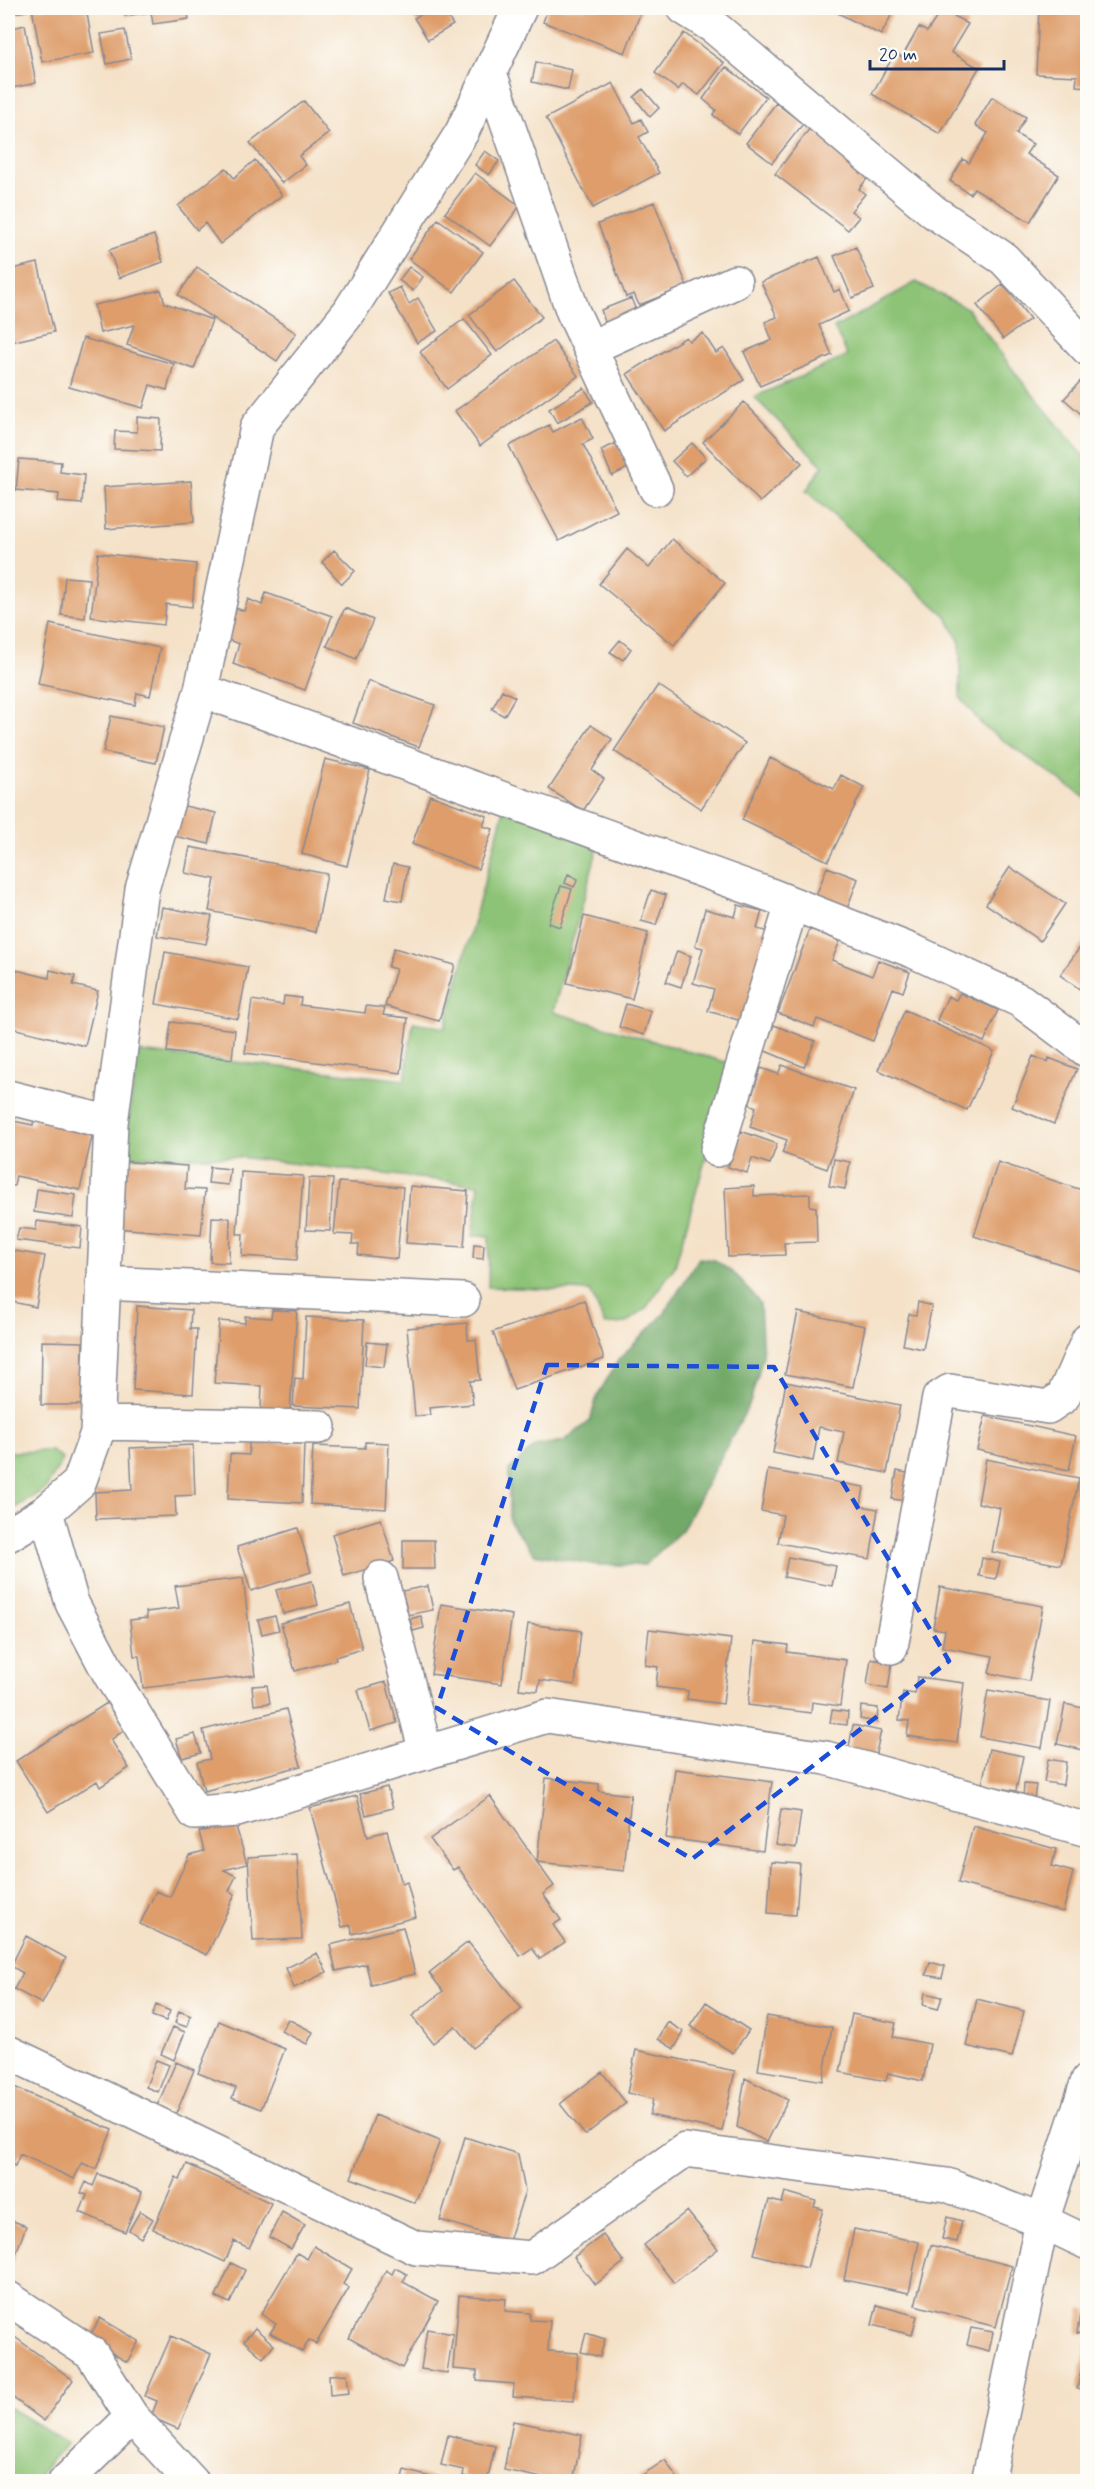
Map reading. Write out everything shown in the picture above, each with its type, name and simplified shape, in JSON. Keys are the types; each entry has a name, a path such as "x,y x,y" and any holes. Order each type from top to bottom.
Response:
{"street":[{"path":"8,1535 46,1512 79,1483 97,1433 111,1123 142,889 201,690 257,427 350,312 462,132 520,8"},
{"path":"684,8 714,27 934,212 1004,259 1088,349"},
{"path":"490,73 573,312 656,489"},
{"path":"590,348 735,282"},
{"path":"201,690 792,904 915,952 1021,1001 1088,1051"},
{"path":"717,1150 792,904"},
{"path":"8,1097 111,1123"},
{"path":"103,1283 463,1300"},
{"path":"891,1647 939,1398 950,1391 1048,1407 1063,1397 1088,1340"},
{"path":"98,1423 319,1427"},
{"path":"46,1512 72,1603 109,1673 195,1813 237,1810 548,1716 826,1758 1088,1830"},
{"path":"381,1578 426,1753"},
{"path":"8,2052 416,2248 532,2258 685,2150 947,2185 1042,2221 1088,2243"},
{"path":"987,2481 1042,2221 1088,2080"},
{"path":"8,2298 92,2354 132,2417 192,2481"},
{"path":"65,2481 132,2417"}],"highlighted area":[{"path":"547,1365 774,1367 949,1661 692,1859 437,1708"}],"green space":[{"path":"916,282 967,308 1020,379 1087,460 1087,799 983,726 960,697 960,643 946,616 806,491 823,466 754,397 848,356 834,328"},
{"path":"504,809 599,843 553,1012 729,1063 708,1150 675,1266 646,1308 626,1323 605,1325 590,1291 488,1287 489,1236 472,1236 479,1185 238,1157 122,1157 139,1052 405,1080 413,1022 445,1028"},
{"path":"699,1258 715,1260 736,1275 760,1303 763,1356 750,1403 682,1530 645,1565 598,1565 534,1554 509,1521 509,1470 535,1446 564,1441 590,1421 597,1396 619,1359 664,1314"},
{"path":"51,1451 63,1459 45,1490 8,1512 8,1452"},
{"path":"8,2407 67,2443 33,2481 8,2481"}],"building":[{"path":"8,8 26,8 27,11 8,14"},
{"path":"32,8 86,8 94,53 42,62"},
{"path":"124,8 187,8 189,19 153,24 151,12 125,16"},
{"path":"432,8 442,8 453,25 428,40 414,18"},
{"path":"548,8 642,9 625,53 543,22"},
{"path":"828,8 895,8 881,35"},
{"path":"1039,8 1088,8 1088,87 1076,86 1077,76 1036,74"},
{"path":"942,9 968,24 951,52 979,68 940,134 872,94 895,53 902,57 919,27 927,32"},
{"path":"25,25 36,83 8,89 8,29"},
{"path":"125,30 131,59 107,64 101,34"},
{"path":"684,33 724,63 699,95 683,84 678,90 655,73"},
{"path":"536,62 572,70 568,90 532,82"},
{"path":"726,67 766,97 738,134 713,115 716,110 703,99"},
{"path":"613,83 634,123 641,119 648,132 639,137 659,173 593,208 546,118"},
{"path":"643,89 659,108 650,117 634,97"},
{"path":"992,97 1026,117 1016,134 1033,144 1026,154 1059,175 1030,222 974,188 970,194 950,181 963,159 969,163 988,133 975,125"},
{"path":"304,101 329,133 299,156 306,165 282,183 250,143"},
{"path":"776,103 803,124 772,163 746,143"},
{"path":"810,128 870,175 859,189 865,194 851,211 859,217 848,230 775,174"},
{"path":"485,151 499,161 489,175 475,165"},
{"path":"255,160 282,195 220,244 205,223 197,230 178,206 226,168 234,178"},
{"path":"475,173 520,206 490,246 445,213"},
{"path":"654,202 687,286 639,305 634,294 626,297 598,224"},
{"path":"438,219 483,252 454,292 409,259"},
{"path":"154,235 163,262 119,278 109,250"},
{"path":"856,247 874,289 852,298 834,256"},
{"path":"819,257 834,292 840,289 849,311 819,325 832,355 760,386 744,352 772,340 765,322 777,317 761,282"},
{"path":"38,263 54,332 11,342 8,327 8,270"},
{"path":"197,267 296,333 277,361 178,295"},
{"path":"409,267 423,277 413,291 399,280"},
{"path":"514,281 542,317 497,352 469,315"},
{"path":"1003,284 1030,319 1003,339 977,305"},
{"path":"400,287 409,304 418,298 437,331 417,343 388,293"},
{"path":"161,290 165,303 212,320 194,369 127,345 134,325 100,333 94,305"},
{"path":"631,298 637,313 606,325 601,310"},
{"path":"464,319 492,355 447,389 420,352"},
{"path":"703,333 716,353 724,348 744,380 664,431 627,374 686,337 689,341"},
{"path":"83,338 174,364 167,390 150,385 143,408 69,387"},
{"path":"553,341 578,376 480,446 455,411"},
{"path":"1088,373 1088,420 1064,399"},
{"path":"584,388 593,402 557,423 549,409"},
{"path":"744,402 802,463 760,502 703,442"},
{"path":"137,417 161,419 160,451 114,449 115,431 137,432"},
{"path":"582,417 593,439 583,444 617,511 559,541 509,446 549,425 553,432"},
{"path":"617,443 628,468 612,476 601,450"},
{"path":"692,443 706,458 686,476 672,461"},
{"path":"19,459 61,462 60,472 84,475 82,504 58,502 59,494 16,490"},
{"path":"191,481 194,522 106,529 104,487"},
{"path":"672,539 725,583 674,645 599,584 627,549 649,568"},
{"path":"334,550 355,571 342,584 322,562"},
{"path":"98,553 196,564 192,607 166,604 164,625 91,617"},
{"path":"65,577 89,579 85,618 61,615"},
{"path":"266,593 332,616 305,690 233,664 239,644 223,638 233,607 244,611 248,599 262,605"},
{"path":"345,608 373,620 356,659 327,646"},
{"path":"50,624 160,648 150,696 137,693 135,705 38,684"},
{"path":"620,640 631,649 623,660 610,652"},
{"path":"368,681 435,705 419,747 353,723"},
{"path":"658,685 745,743 701,809 614,751"},
{"path":"502,690 515,697 504,716 492,709"},
{"path":"111,716 164,727 156,763 103,752"},
{"path":"591,725 612,739 592,770 604,779 583,811 549,789"},
{"path":"770,758 834,789 841,775 864,787 828,861 742,820"},
{"path":"325,759 370,770 347,866 302,854"},
{"path":"430,795 487,816 483,826 493,829 478,869 412,844"},
{"path":"180,805 216,813 209,844 174,836"},
{"path":"190,847 327,874 316,932 209,911 215,879 185,873"},
{"path":"393,864 408,867 402,901 386,898"},
{"path":"827,867 858,879 845,914 814,901"},
{"path":"1010,867 1065,904 1040,941 986,904"},
{"path":"568,874 578,879 574,887 565,883"},
{"path":"561,886 572,889 560,927 548,923"},
{"path":"651,890 666,895 656,925 641,921"},
{"path":"738,905 762,911 757,929 769,932 745,1022 708,1011 714,989 693,983 703,948 695,946 705,909 735,917"},
{"path":"162,907 212,916 206,944 157,936"},
{"path":"584,916 648,933 632,999 567,983"},
{"path":"810,929 840,941 832,960 872,976 878,960 910,972 903,992 893,988 873,1041 817,1019 814,1027 778,1013"},
{"path":"1088,936 1088,995 1060,975"},
{"path":"394,948 455,965 439,1021 385,1006 396,969 388,967"},
{"path":"677,951 691,956 681,987 666,982"},
{"path":"165,952 248,967 238,1019 156,1004"},
{"path":"8,968 49,978 50,970 75,976 73,985 98,991 85,1046 8,1027"},
{"path":"960,993 998,1010 984,1042 937,1020 948,996 956,1000"},
{"path":"284,996 301,998 300,1005 365,1013 366,1006 385,1008 383,1015 408,1018 401,1073 245,1053 252,1000 283,1005"},
{"path":"626,1004 651,1011 644,1035 619,1027"},
{"path":"905,1010 994,1051 967,1110 878,1070"},
{"path":"171,1022 235,1030 232,1059 167,1052"},
{"path":"774,1025 815,1041 804,1067 763,1050"},
{"path":"1033,1056 1048,1062 1049,1058 1077,1069 1054,1124 1012,1107"},
{"path":"782,1065 854,1090 827,1169 782,1153 787,1140 750,1127 756,1107 749,1104 761,1068 778,1074"},
{"path":"34,1119 93,1132 80,1190 16,1176 14,1186 8,1185 8,1120 33,1125"},
{"path":"741,1131 777,1144 770,1164 752,1158 747,1173 728,1167"},
{"path":"834,1159 850,1162 845,1189 829,1186"},
{"path":"119,1161 187,1166 185,1189 205,1190 201,1235 115,1228"},
{"path":"998,1162 1088,1192 1088,1255 1082,1271 974,1236"},
{"path":"210,1167 230,1169 228,1185 208,1183"},
{"path":"241,1172 303,1176 297,1260 242,1256 243,1234 237,1234"},
{"path":"309,1178 333,1179 330,1231 306,1230"},
{"path":"339,1182 403,1187 397,1259 358,1255 359,1244 352,1244 353,1235 334,1234"},
{"path":"410,1186 468,1191 464,1247 406,1243"},
{"path":"754,1186 754,1196 810,1194 810,1206 816,1207 817,1242 784,1243 785,1255 728,1257 725,1188"},
{"path":"37,1189 76,1195 73,1218 34,1212"},
{"path":"212,1217 230,1218 229,1263 210,1262"},
{"path":"37,1221 82,1227 80,1248 16,1240 19,1228 36,1230"},
{"path":"474,1244 484,1245 483,1259 473,1258"},
{"path":"8,1250 45,1256 36,1307 8,1301"},
{"path":"584,1300 604,1359 514,1390 493,1332"},
{"path":"918,1302 932,1306 923,1349 903,1345 909,1314 916,1315"},
{"path":"137,1306 191,1310 190,1329 197,1329 193,1394 133,1390"},
{"path":"272,1310 297,1311 290,1412 261,1409 262,1386 214,1383 219,1321 245,1323 245,1316 271,1318"},
{"path":"798,1312 865,1326 853,1387 785,1374"},
{"path":"306,1317 364,1320 360,1409 293,1406 295,1378 303,1379"},
{"path":"467,1323 468,1340 476,1340 480,1380 470,1381 473,1404 429,1408 430,1415 415,1416 407,1328"},
{"path":"42,1341 83,1342 82,1405 41,1405"},
{"path":"367,1342 387,1344 384,1367 365,1365"},
{"path":"786,1382 900,1405 887,1473 838,1463 844,1432 819,1427 813,1461 773,1453"},
{"path":"985,1416 1076,1436 1069,1470 977,1450"},
{"path":"249,1442 304,1444 302,1503 228,1499 230,1454 249,1455"},
{"path":"365,1442 389,1443 386,1509 310,1504 313,1446 365,1448"},
{"path":"193,1445 195,1495 175,1496 176,1516 96,1519 95,1492 132,1490 130,1448"},
{"path":"986,1459 1079,1478 1061,1565 992,1552 1000,1508 978,1503"},
{"path":"768,1470 864,1487 861,1506 878,1509 870,1559 778,1543 783,1515 761,1511"},
{"path":"897,1471 912,1474 907,1501 892,1499"},
{"path":"381,1519 394,1561 344,1576 332,1534"},
{"path":"298,1528 311,1572 251,1591 237,1547"},
{"path":"403,1540 434,1540 435,1569 403,1569"},
{"path":"788,1557 836,1566 832,1586 784,1577"},
{"path":"982,1558 1000,1562 996,1579 979,1576"},
{"path":"243,1578 255,1675 143,1688 139,1656 134,1656 130,1620 147,1618 146,1612 179,1608 175,1586"},
{"path":"312,1581 318,1605 283,1614 276,1590"},
{"path":"428,1586 433,1610 407,1615 402,1591"},
{"path":"940,1587 1043,1606 1029,1681 989,1673 993,1656 942,1647 945,1630 933,1628"},
{"path":"350,1604 362,1649 335,1657 336,1660 295,1671 281,1623"},
{"path":"441,1604 512,1615 502,1684 431,1674"},
{"path":"275,1616 279,1630 262,1634 258,1620"},
{"path":"421,1616 424,1628 413,1631 410,1619"},
{"path":"528,1624 581,1631 575,1685 540,1680 538,1691 519,1689"},
{"path":"649,1629 731,1639 723,1704 687,1699 688,1691 656,1687 658,1667 645,1665"},
{"path":"755,1641 788,1645 787,1652 846,1660 840,1706 812,1702 811,1713 748,1705"},
{"path":"871,1659 892,1663 888,1689 867,1685"},
{"path":"917,1677 964,1683 957,1743 907,1736 909,1721 899,1720 903,1692 915,1694"},
{"path":"386,1682 397,1723 370,1731 358,1690"},
{"path":"267,1685 270,1703 254,1705 252,1686"},
{"path":"988,1690 1050,1701 1042,1748 980,1737"},
{"path":"107,1703 124,1730 111,1740 129,1768 100,1787 97,1781 48,1812 16,1761"},
{"path":"1065,1704 1088,1709 1088,1751 1057,1744"},
{"path":"861,1706 878,1708 877,1722 860,1719"},
{"path":"286,1709 301,1766 204,1791 197,1762 210,1759 203,1730"},
{"path":"832,1710 848,1712 847,1725 830,1723"},
{"path":"853,1725 881,1731 875,1757 848,1752"},
{"path":"195,1734 201,1753 182,1758 176,1739"},
{"path":"989,1749 1023,1756 1016,1791 982,1785"},
{"path":"1048,1759 1066,1762 1063,1785 1044,1782"},
{"path":"675,1769 772,1782 763,1851 666,1838"},
{"path":"546,1778 599,1784 599,1791 631,1795 624,1871 537,1862"},
{"path":"1024,1784 1036,1785 1034,1799 1023,1798"},
{"path":"387,1787 393,1808 366,1815 360,1794"},
{"path":"357,1796 368,1836 387,1831 402,1884 407,1882 416,1917 352,1934 351,1925 342,1927 310,1808"},
{"path":"490,1796 554,1886 543,1894 561,1920 553,1925 565,1942 540,1959 532,1948 520,1956 458,1867 453,1870 430,1839"},
{"path":"781,1809 801,1812 796,1848 776,1845"},
{"path":"235,1823 247,1864 224,1870 236,1876 229,1891 235,1894 207,1955 140,1924 156,1891 170,1897 189,1855 204,1851 199,1832"},
{"path":"973,1826 1056,1849 1052,1866 1073,1872 1063,1912 958,1883"},
{"path":"297,1854 302,1939 253,1941 248,1857"},
{"path":"771,1862 800,1864 796,1915 768,1913"},
{"path":"403,1927 415,1974 371,1985 366,1964 336,1971 330,1945"},
{"path":"26,1936 66,1958 42,2004 14,1989 23,1973 11,1966"},
{"path":"468,1942 522,2009 473,2048 455,2026 433,2043 412,2016 443,1991 429,1973"},
{"path":"317,1953 327,1972 294,1988 286,1968"},
{"path":"930,1962 945,1966 942,1978 926,1975"},
{"path":"925,1993 942,1997 938,2009 923,2005"},
{"path":"977,1999 1024,2011 1012,2057 966,2046"},
{"path":"706,2002 749,2030 733,2053 690,2026"},
{"path":"156,2005 170,2011 166,2021 152,2016"},
{"path":"179,2011 191,2016 187,2027 175,2023"},
{"path":"852,2014 896,2023 893,2037 930,2044 923,2081 888,2073 886,2081 840,2072"},
{"path":"767,2016 832,2027 823,2081 758,2070"},
{"path":"288,2019 313,2032 307,2044 281,2031"},
{"path":"219,2021 285,2049 261,2109 232,2098 236,2088 198,2073"},
{"path":"668,2022 684,2032 674,2049 658,2039"},
{"path":"173,2027 185,2032 174,2060 161,2054"},
{"path":"636,2050 735,2071 722,2131 650,2115 653,2099 627,2093"},
{"path":"156,2060 169,2065 158,2092 146,2087"},
{"path":"176,2062 194,2070 176,2114 157,2106"},
{"path":"602,2072 626,2103 585,2135 560,2104"},
{"path":"745,2078 788,2100 767,2142 737,2127"},
{"path":"12,2086 112,2130 96,2169 82,2163 74,2179 20,2154 15,2166 8,2163 8,2096"},
{"path":"375,2115 440,2141 415,2203 351,2178"},
{"path":"465,2137 518,2154 525,2191 509,2241 440,2220"},
{"path":"187,2164 271,2203 249,2248 234,2241 225,2262 153,2229 176,2177 180,2180"},
{"path":"1088,2170 1088,2191 1082,2190"},
{"path":"98,2174 142,2192 125,2232 80,2212 87,2195 81,2193 86,2182 93,2186"},
{"path":"785,2192 816,2201 814,2207 823,2209 807,2268 754,2254 769,2200 782,2203"},
{"path":"140,2211 153,2219 141,2238 129,2230"},
{"path":"687,2211 718,2249 674,2283 644,2245"},
{"path":"282,2212 305,2225 291,2249 269,2237"},
{"path":"947,2217 962,2221 957,2242 942,2239"},
{"path":"8,2219 26,2226 10,2270 8,2269"},
{"path":"854,2229 919,2242 909,2293 844,2280"},
{"path":"603,2235 624,2262 595,2285 574,2257"},
{"path":"931,2245 1012,2266 996,2327 915,2305"},
{"path":"314,2246 352,2269 343,2284 349,2288 316,2344 309,2340 302,2352 270,2333 276,2324 261,2314 297,2253 307,2259"},
{"path":"231,2263 245,2270 230,2303 216,2297"},
{"path":"395,2268 407,2274 403,2282 438,2301 402,2368 349,2338 386,2270 392,2274"},
{"path":"459,2295 506,2299 505,2311 530,2313 530,2320 550,2321 548,2351 578,2353 574,2401 513,2397 514,2384 477,2381 477,2371 453,2369"},
{"path":"877,2305 917,2316 912,2335 872,2325"},
{"path":"1081,2308 1088,2309 1088,2334 1077,2333"},
{"path":"100,2318 139,2341 127,2362 88,2339"},
{"path":"255,2328 274,2345 263,2358 244,2341"},
{"path":"971,2328 993,2332 989,2351 967,2345"},
{"path":"427,2329 453,2334 447,2373 421,2369"},
{"path":"8,2332 73,2380 44,2421 8,2394"},
{"path":"586,2333 605,2339 600,2357 581,2352"},
{"path":"171,2336 211,2354 178,2429 151,2417 157,2401 145,2396"},
{"path":"1088,2343 1088,2391 1077,2389"},
{"path":"347,2374 349,2393 330,2395 329,2375"},
{"path":"513,2421 582,2435 573,2482 561,2482 504,2470"},
{"path":"448,2435 495,2446 487,2482 463,2476 464,2470 441,2465"},
{"path":"665,2460 680,2482 641,2482 638,2478"},
{"path":"404,2470 446,2481 446,2482 401,2482"}]}
